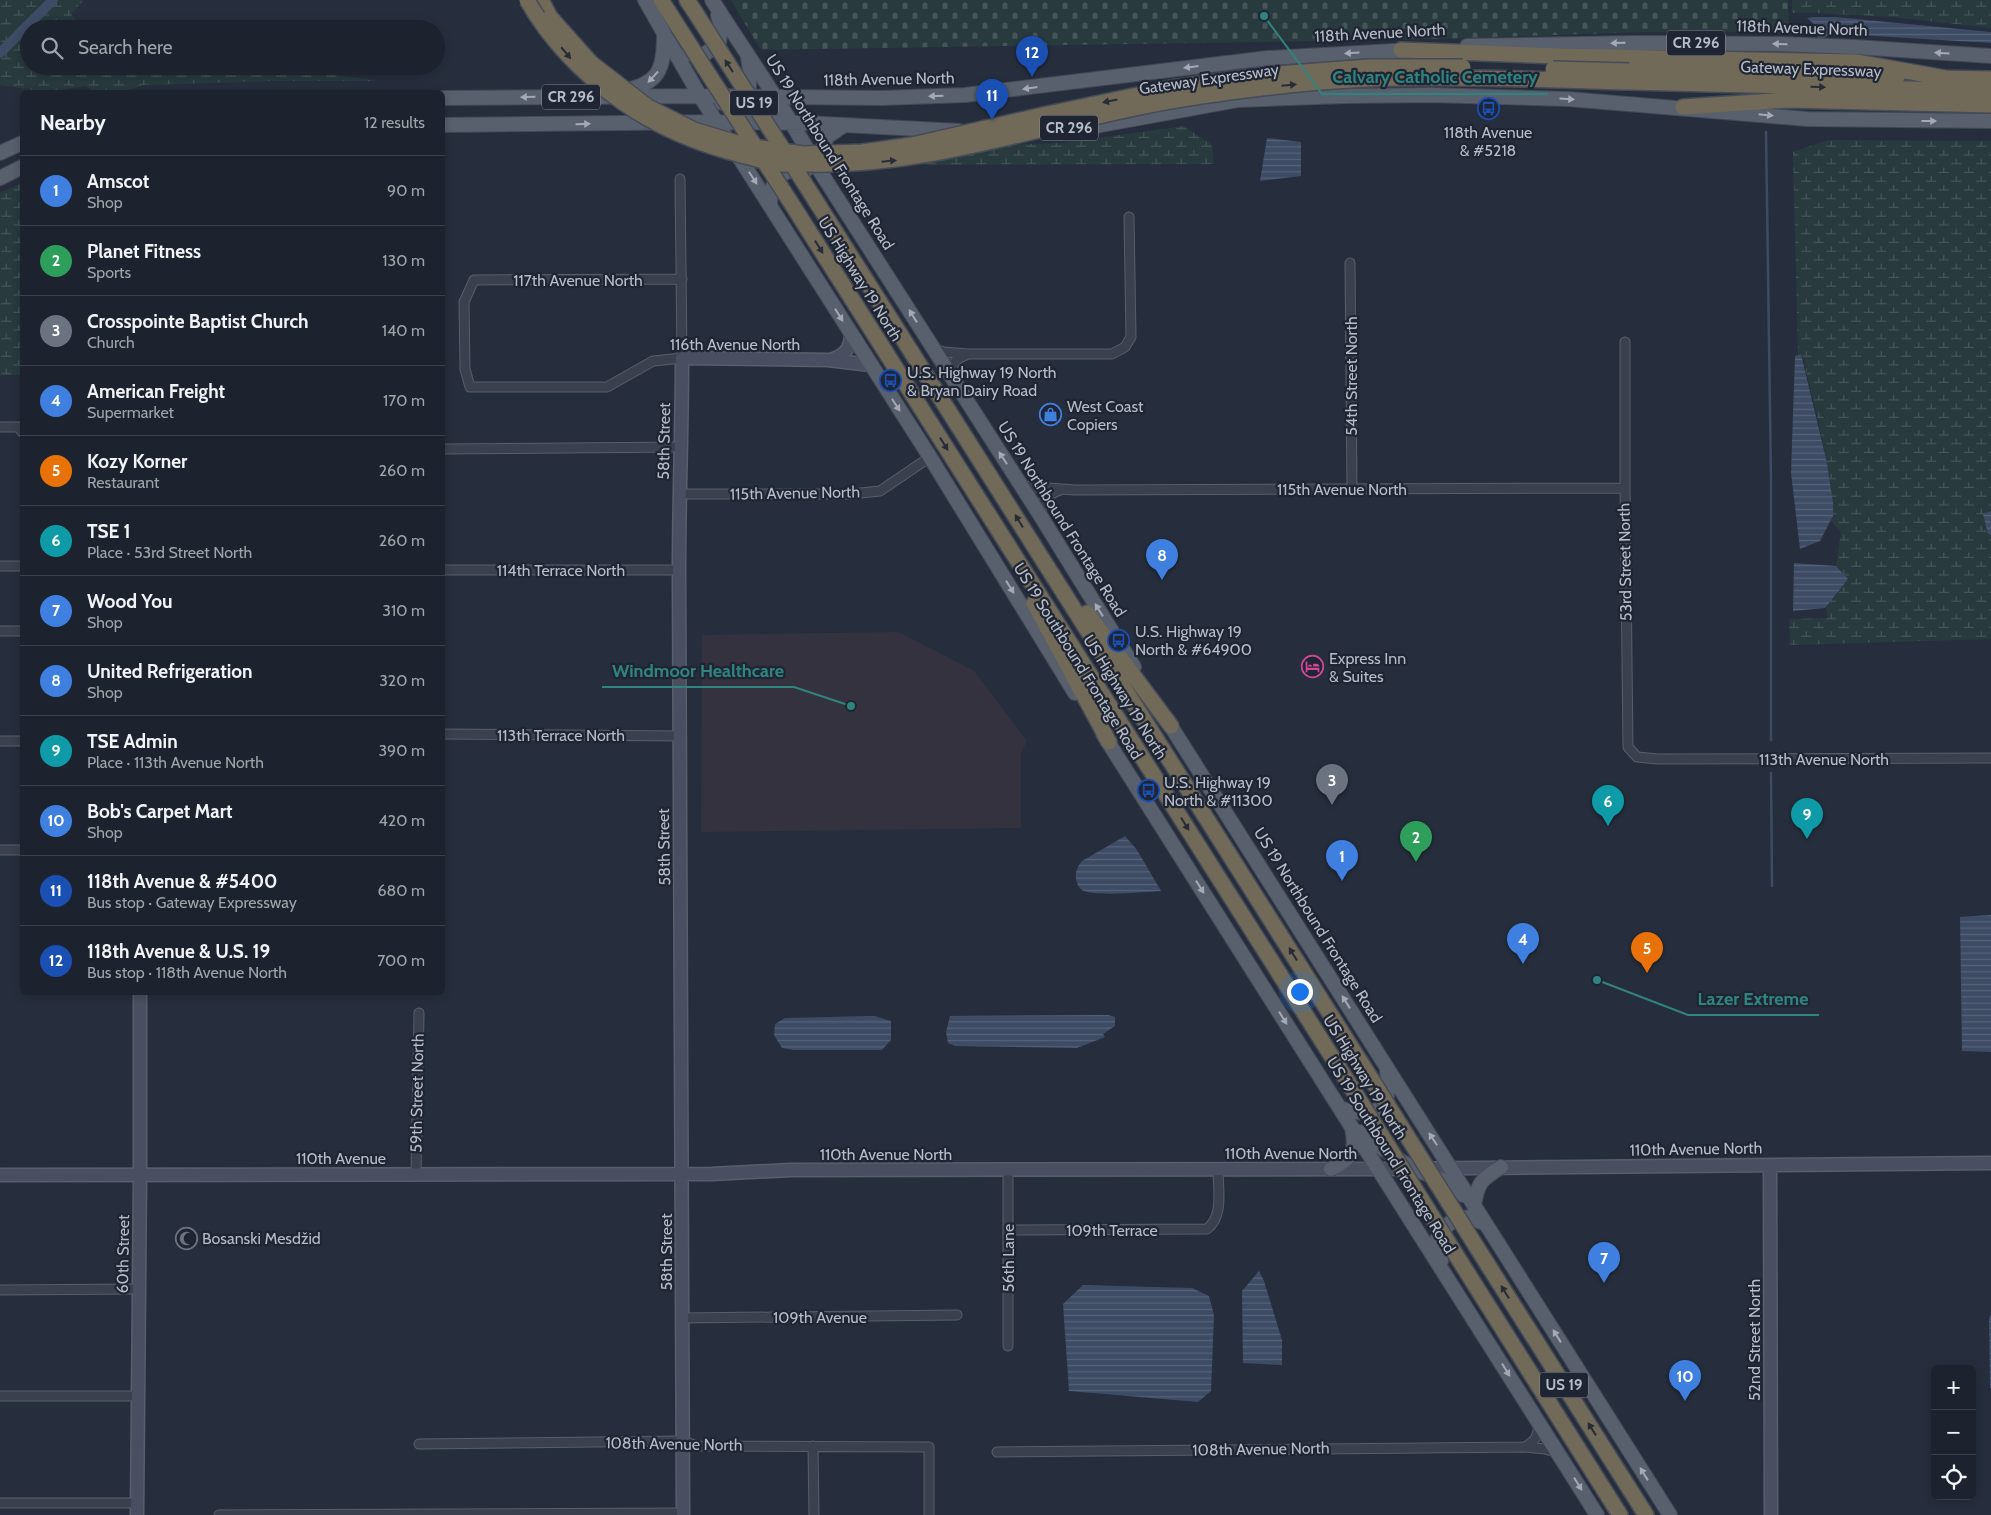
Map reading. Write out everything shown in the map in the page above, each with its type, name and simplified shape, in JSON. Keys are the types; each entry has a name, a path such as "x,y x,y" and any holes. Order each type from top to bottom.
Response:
{"highway":[{"name":"Gateway Expressway","path":"527,0 541,23 570,58 606,91 645,119 683,137 726,151 773,163 836,165 894,161 970,146 1128,109 1275,86 1369,79 1629,76 1991,79"},
{"name":"Gateway Expressway","path":"541,0 550,17 591,63 648,107 694,130 747,146 803,154 862,152 912,145 1171,88 1264,75 1387,67 1991,92"},
{"name":"US Highway 19 North","path":"653,3 793,206 1620,1515"},
{"name":"US Highway 19 North","path":"691,6 1646,1515"},
{"path":"1401,50 1558,56 1856,62 1945,78"},
{"path":"1683,107 1788,100 1991,105"},
{"path":"990,517 1056,646 1109,742"},
{"path":"1037,550 1108,640 1171,726"}],"main road":[{"path":"653,3 690,54 705,54 719,43 721,28 713,1"},
{"name":"US 19 Northbound Frontage Road","path":"713,1 793,123 816,165 1040,516 1670,1515"},
{"path":"591,97 635,89 652,82 661,68 671,28"},
{"name":"US 19 Southbound Frontage Road","path":"671,28 683,67 700,96 930,458 1086,710 1109,742 1597,1515"},
{"name":"118th Avenue North","path":"774,96 882,98 965,95 1260,59 1472,46 1742,43 1832,45 1991,56"},
{"path":"717,122 743,101 750,70 748,54"},
{"path":"683,67 711,86 743,101 759,118 803,140"},
{"name":"CR 296","path":"445,125 717,122 759,118 793,123 843,126 951,131 1038,131 1100,125 1238,100 1431,95 1568,99 1683,107 1807,119 1991,121"},
{"name":"CR 296","path":"445,98 700,96 743,101 774,96"},
{"path":"742,161 742,140 774,96"},
{"path":"816,165 827,137 843,126"},
{"path":"0,153 20,144"},
{"path":"0,178 20,168"},
{"path":"770,204 771,188 775,181 793,169 812,172 826,180"},
{"path":"1340,1108 1354,1113 1368,1112 1381,1108 1388,1098 1390,1087 1387,1067"},
{"path":"1414,1109 1417,1127 1413,1206 1415,1226"},
{"path":"1331,1168 1346,1161 1353,1152 1355,1142 1352,1125"},
{"path":"1352,1125 1393,1157 1415,1169 1451,1184 1474,1205"},
{"path":"1474,1205 1477,1186 1482,1179 1501,1167"},
{"path":"1445,1274 1438,1251 1437,1240 1440,1233 1452,1221 1469,1217 1486,1224"}],"street":[{"name":"58th Street","path":"680,179 682,447 679,494 679,736 683,1514"},
{"path":"933,349 968,354 1112,354 1125,348 1131,336 1129,217"},
{"name":"54th Street North","path":"1350,263 1352,490"},
{"name":"117th Avenue North","path":"470,387 465,369 464,302 474,280 682,279"},
{"path":"828,360 841,357 847,351 851,342 851,334"},
{"name":"53rd Street North","path":"1625,342 1628,747 1637,757 1658,759"},
{"path":"950,377 952,366 958,358 968,354"},
{"name":"116th Avenue North","path":"470,387 607,388 652,361 682,358 828,360 870,365"},
{"path":"0,427 20,427"},
{"path":"445,450 682,447"},
{"name":"115th Avenue North","path":"679,494 851,494 880,491 930,458"},
{"name":"115th Avenue North","path":"1021,486 1057,487 1060,490 1625,488"},
{"path":"1040,516 1042,503 1046,497 1060,490"},
{"path":"0,566 20,566"},
{"name":"114th Terrace North","path":"445,570 679,570"},
{"path":"0,631 20,631"},
{"name":"113th Terrace North","path":"445,734 679,736"},
{"path":"0,742 20,741"},
{"name":"113th Avenue North","path":"1658,759 1991,758"},
{"path":"0,850 20,850"},
{"name":"60th Street","path":"137,1509 140,995"},
{"name":"59th Street North","path":"416,1174 418,1013"},
{"name":"110th Avenue North","path":"682,1174 790,1170 1415,1169 1991,1163"},
{"name":"52nd Street North","path":"1770,1165 1771,1515"},
{"name":"56th Lane","path":"1008,1170 1008,1346"},
{"name":"109th Terrace","path":"1008,1230 1206,1229 1214,1223 1217,1216 1218,1170"},
{"name":"110th Avenue","path":"0,1175 682,1174"},
{"path":"0,1290 139,1290"},
{"name":"109th Avenue","path":"682,1318 957,1315"},
{"path":"0,1396 137,1396"},
{"path":"1524,1447 1535,1441 1539,1422"},
{"name":"108th Avenue North","path":"419,1444 682,1442 698,1446 929,1447 929,1515"},
{"path":"813,1446 814,1515"},
{"name":"108th Avenue North","path":"998,1452 1524,1447 1545,1449 1559,1453"},
{"path":"0,1503 137,1509"},
{"path":"219,1515 683,1514"}],"shaded area":[{"path":"899,632 974,671 1027,741 1021,753 1021,828 701,832 702,635"}],"green space":[{"path":"0,0 84,0 71,14 75,20 20,20 20,75 335,75 379,81 274,81 143,85 127,90 92,90 85,86 59,90 33,90 0,85"},
{"path":"731,0 1788,0 1789,32 1643,32 1436,39 761,50"},
{"path":"1792,0 1991,0 1991,28 1892,17 1792,13"},
{"path":"1184,126 1212,145 1214,164 858,165 958,146 1062,143"},
{"path":"1828,140 1991,141 1991,511 1984,514 1988,533 1991,535 1991,639 1790,645 1789,619 1828,618 1826,606 1848,579 1836,566 1841,532 1831,521 1833,509 1832,491 1828,467 1802,354 1798,355 1793,152"},
{"path":"20,184 20,375 0,375 0,193"}],"water":[{"path":"1835,17 1991,32 1991,43 1857,35 1838,31 1818,39 1816,26 1807,18"},
{"path":"1267,138 1301,142 1301,176 1260,181"},
{"path":"1801,354 1827,463 1833,516 1820,541 1800,549 1791,473 1795,356"},
{"path":"1991,511 1991,535 1988,533 1983,514"},
{"path":"1794,563 1836,566 1848,579 1825,608 1793,611"},
{"path":"1125,836 1137,850 1161,891 1108,894 1082,890 1078,885 1076,876 1082,861"},
{"path":"1991,915 1991,1052 1962,1051 1960,917"},
{"path":"1108,1015 1115,1017 1115,1026 1103,1034 1105,1037 1077,1048 955,1046 948,1043 946,1032 950,1016"},
{"path":"874,1016 891,1021 891,1040 882,1050 794,1050 782,1048 774,1035 775,1024 785,1018"},
{"path":"1259,1271 1264,1281 1282,1340 1282,1365 1243,1363 1243,1367 1242,1291"},
{"path":"1083,1285 1192,1288 1209,1296 1214,1315 1211,1391 1198,1402 1069,1391 1063,1304"},
{"path":"1991,1315 1991,1388 1990,1388 1989,1318"}],"waterway":[{"path":"33,20 53,0"},
{"path":"0,53 20,33"},
{"path":"1766,132 1771,479 1771,740"},
{"path":"1771,773 1772,886"}],"place":[{"name":"Calvary Catholic Cemetery","path":"1264,16"},
{"name":"118th Avenue & U.S. 19","path":"1032,77"},
{"name":"118th Avenue & #5218","path":"1488,108"},
{"name":"118th Avenue & #5400","path":"992,120"},
{"name":"U.S. Highway 19 North & Bryan Dairy Road","path":"891,381"},
{"name":"West Coast Copiers","path":"1051,415"},
{"name":"United Refrigeration","path":"1162,580"},
{"name":"U.S. Highway 19 North & #64900","path":"1119,640"},
{"name":"Express Inn & Suites","path":"1313,667"},
{"name":"Windmoor Healthcare","path":"851,706"},
{"name":"U.S. Highway 19 North & #11300","path":"1148,791"},
{"name":"Crosspointe Baptist Church","path":"1332,805"},
{"name":"TSE 1","path":"1608,826"},
{"name":"TSE Admin","path":"1807,839"},
{"name":"Planet Fitness","path":"1416,862"},
{"name":"Amscot","path":"1342,881"},
{"name":"American Freight","path":"1523,964"},
{"name":"Kozy Korner","path":"1647,973"},
{"name":"Lazer Extreme","path":"1597,980"},
{"name":"Bosanski Mesdžid","path":"186,1238"},
{"name":"Wood You","path":"1604,1283"},
{"name":"Bob's Carpet Mart","path":"1685,1401"}]}
